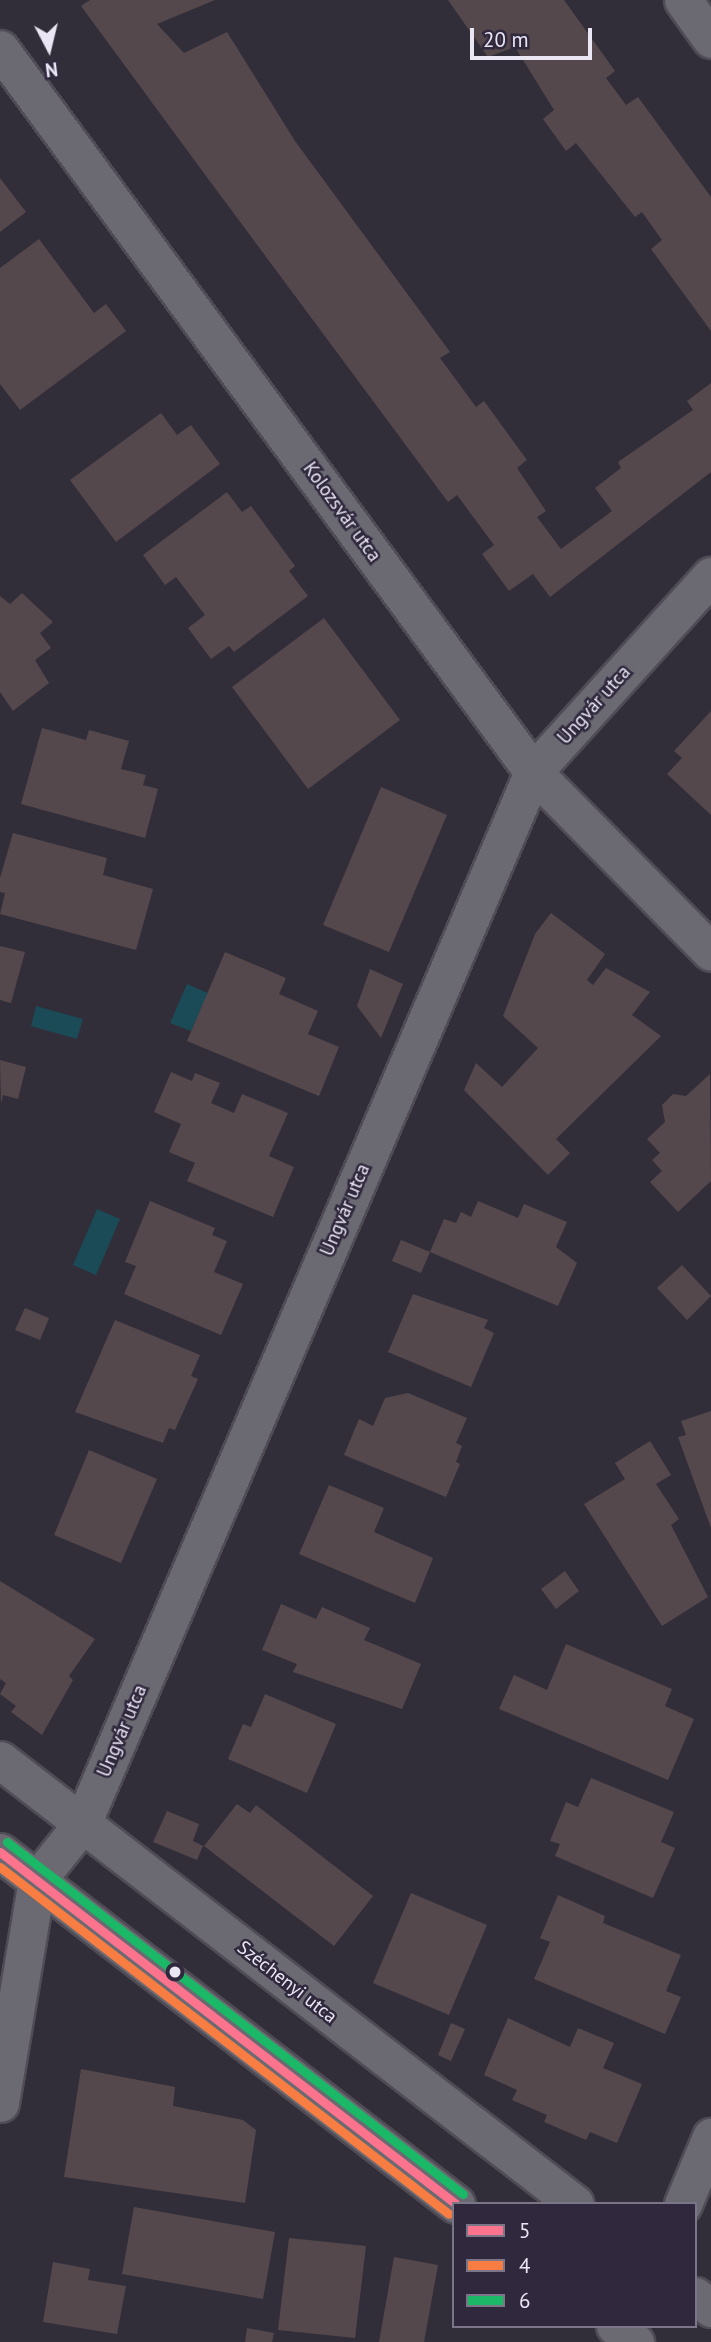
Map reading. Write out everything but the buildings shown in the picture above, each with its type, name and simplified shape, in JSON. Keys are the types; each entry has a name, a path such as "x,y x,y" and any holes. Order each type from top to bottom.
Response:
{"street":[{"path":"683,0 711,39"},
{"name":"Kolozsvár utca","path":"0,49 533,772 711,952"},
{"name":"Ungvár utca","path":"37,1880 82,1824 533,772 711,576"},
{"name":"Széchenyi utca","path":"0,1760 572,2202"},
{"path":"0,1852 453,2202"},
{"path":"0,2103 37,1880"},
{"path":"684,2202 711,2137"},
{"path":"618,2328 635,2342"}],"water":[{"path":"187,984 208,993 191,1031 170,1023"},
{"path":"36,1006 83,1019 77,1039 31,1026"},
{"path":"97,1209 120,1219 96,1275 73,1265"}],"transit line":[{"name":"6","path":"7,1842 463,2194"},
{"name":"5","path":"0,1852 453,2202"},
{"name":"4","path":"0,1867 449,2214"}]}
